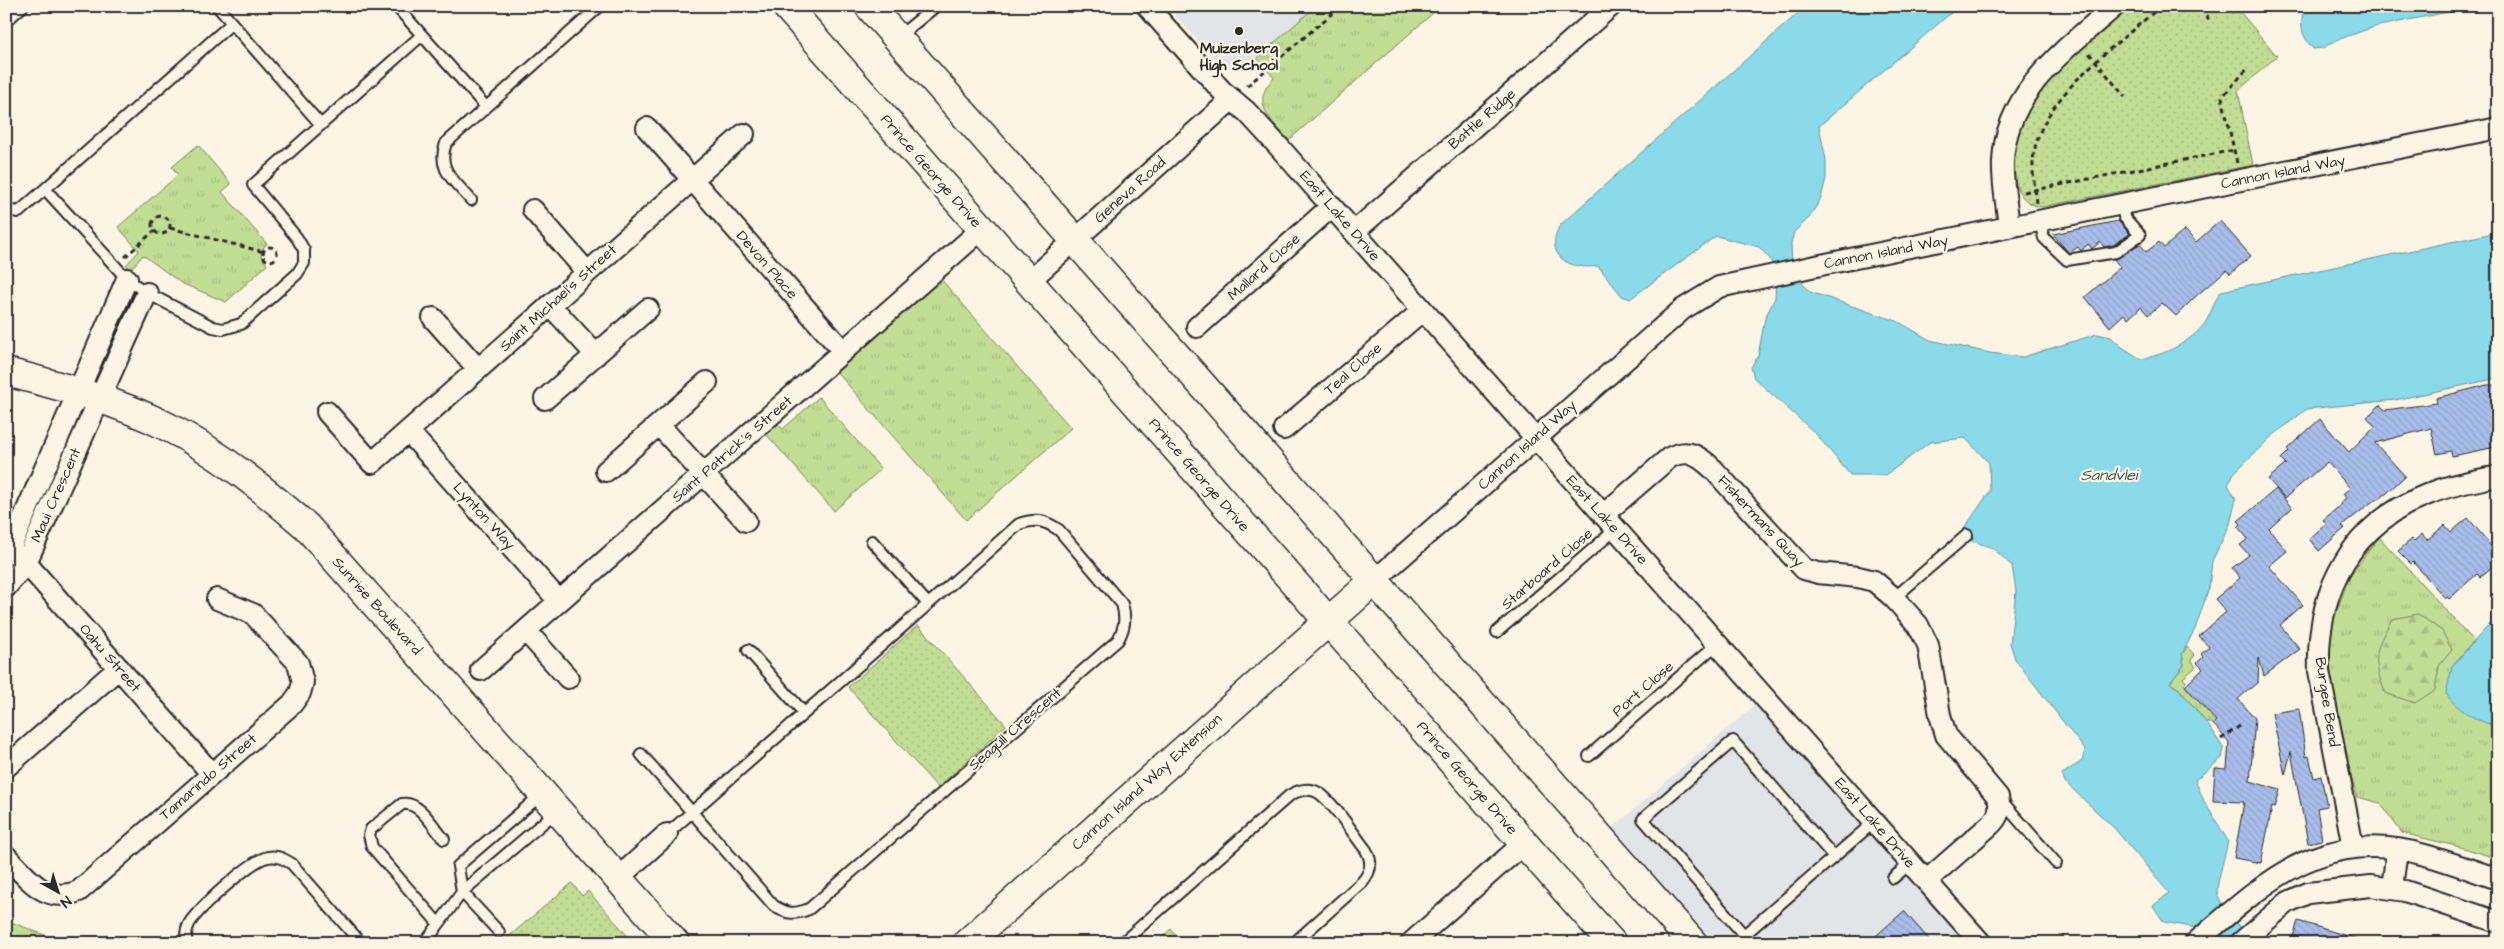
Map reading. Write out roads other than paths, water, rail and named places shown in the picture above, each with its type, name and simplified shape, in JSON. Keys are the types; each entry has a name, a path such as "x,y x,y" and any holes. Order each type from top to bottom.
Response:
{"main road":[{"name":"Prince George Drive","path":"786,6 1612,943"},
{"path":"869,6 1693,943"},
{"name":"Sunrise Boulevard","path":"6,372 89,395 167,427 218,456 258,484 306,526 675,943"},
{"name":"Cannon Island Way Extension","path":"967,943 1374,580"}],"street":[{"name":"East Lake Drive","path":"1147,6 1232,100 1248,112 1332,206 1980,943"},
{"name":"Battle Ridge","path":"1354,232 1611,6"},
{"path":"2009,227 2002,163 2006,140 2019,103 2029,87 2054,60 2115,6"},
{"name":"Geneva Road","path":"1029,281 1232,100"},
{"name":"Devon Place","path":"647,128 843,351"},
{"name":"Cannon Island Way","path":"1374,580 1683,308 1719,287 2498,128"},
{"name":"Saint Michael's Street","path":"327,412 372,463 744,134"},
{"name":"Mallard Close","path":"1197,327 1332,206"},
{"path":"533,210 588,272"},
{"name":"Saint Patrick's Street","path":"481,670 982,229"},
{"path":"89,395 127,279"},
{"path":"89,395 147,293"},
{"path":"550,305 596,354"},
{"path":"545,399 648,309"},
{"name":"Teal Close","path":"1284,429 1423,310"},
{"path":"433,318 478,369"},
{"path":"606,471 707,382"},
{"name":"Maui Crescent","path":"8,547 89,395"},
{"name":"Maui Crescent","path":"6,587 26,563 89,395"},
{"path":"659,425 746,521"},
{"name":"Lynton Way","path":"408,431 559,601"},
{"name":"Fishermans Quay","path":"1610,522 1669,458 1687,452 1695,454 1713,469 1804,569 1818,574 1874,581 1894,598 1918,625 1924,636 1940,716 1946,735 1998,797"},
{"name":"Burgee Bend","path":"2353,847 2319,670 2322,612 2338,572 2349,553 2371,528 2397,509 2432,492 2498,476"},
{"name":"Oahu Street","path":"8,547 26,563 211,773"},
{"name":"Tamarindo Street","path":"6,856 47,894 68,896 79,892 211,773 292,704 300,693 303,682 298,663 253,614 217,599"},
{"path":"526,630 568,678"},
{"path":"6,768 119,668"},
{"path":"1926,881 1997,819 2000,804 1998,797"},
{"name":"Seagull Crescent","path":"618,878 667,834"},
{"path":"1413,942 1524,843"},
{"path":"2195,943 2270,880 2314,856 2353,847 2396,849 2424,854 2498,879"},
{"path":"2392,888 2396,849"},
{"path":"2247,937 2288,902 2308,893 2370,886 2392,888 2498,922"}],"lane":[{"path":"6,21 23,6"},
{"path":"217,6 321,125"},
{"path":"396,6 486,107"},
{"path":"471,200 448,174 443,165 442,154 446,143 600,6"},
{"path":"897,38 936,6"},
{"path":"6,210 19,212 232,23"},
{"path":"45,189 127,279 147,293 213,327 232,328 241,324 297,274 304,263 304,250 297,238 254,185 422,36"},
{"path":"2040,221 2044,238 2067,260 2116,252 2140,235 2124,217 2123,204"},
{"name":"Seagull Crescent","path":"641,754 692,812 774,906 785,913 797,914 808,909 1118,640 1123,630 1125,616 1122,604 1059,530 1048,522 1034,519 1019,524 804,713 692,812 667,834"},
{"name":"Starboard Close","path":"1497,632 1610,522"},
{"path":"1894,598 1967,535"},
{"path":"872,541 928,604"},
{"name":"Port Close","path":"1589,756 1717,644"},
{"path":"748,650 804,713"},
{"path":"1834,857 1733,741 1643,819 1744,935 1834,857 1874,822"},
{"path":"1122,943 1290,795 1296,791 1311,790 1325,798 1366,850 1370,856 1370,870 1362,882 1294,943"},
{"path":"1998,797 2056,862"},
{"path":"499,932 462,892 458,866 551,802"},
{"path":"424,943 462,892 551,802"},
{"path":"438,923 372,847 368,835 371,829 402,804 408,803 418,809 444,839"},
{"path":"186,941 186,931 195,916 254,862 267,857 281,857 292,864 361,943"},
{"path":"1894,878 1911,863"}],"water":[{"name":"Sandvlei","path":"1806,6 1959,6 1819,126 1826,160 1826,178 1821,198 1809,218 1794,232 1791,243 1792,267 1796,276 1810,292 1897,321 1930,340 1990,353 2023,357 2097,334 2111,337 2122,347 2141,359 2176,347 2192,336 2205,323 2221,291 2498,232 2498,378 2395,400 2307,409 2271,437 2234,473 2228,485 2236,499 2230,524 2212,561 2209,588 2195,629 2182,654 2184,665 2170,683 2179,689 2206,722 2224,749 2222,758 2195,780 2204,801 2228,841 2217,887 2219,898 2234,921 2248,934 2262,943 2214,941 2197,928 2164,922 2153,906 2169,893 2114,828 2065,782 2062,774 2082,761 2085,750 2015,659 2010,643 2016,591 2012,566 1993,548 1972,541 1963,530 1990,491 1989,463 1965,438 1930,442 1886,475 1850,475 1816,434 1754,378 1751,367 1758,356 1765,318 1775,298 1776,281 1771,260 1759,247 1716,236 1630,299 1622,296 1598,266 1577,266 1562,259 1557,252 1555,245 1556,236 1560,225"},
{"path":"2306,6 2478,6 2374,27 2334,41 2323,48 2313,49 2303,34 2302,29 2302,18"},
{"path":"2498,615 2498,720 2489,724 2465,712 2446,694 2452,666"}],"place":[{"name":"Muizenberg High School","path":"1239,31"}]}
